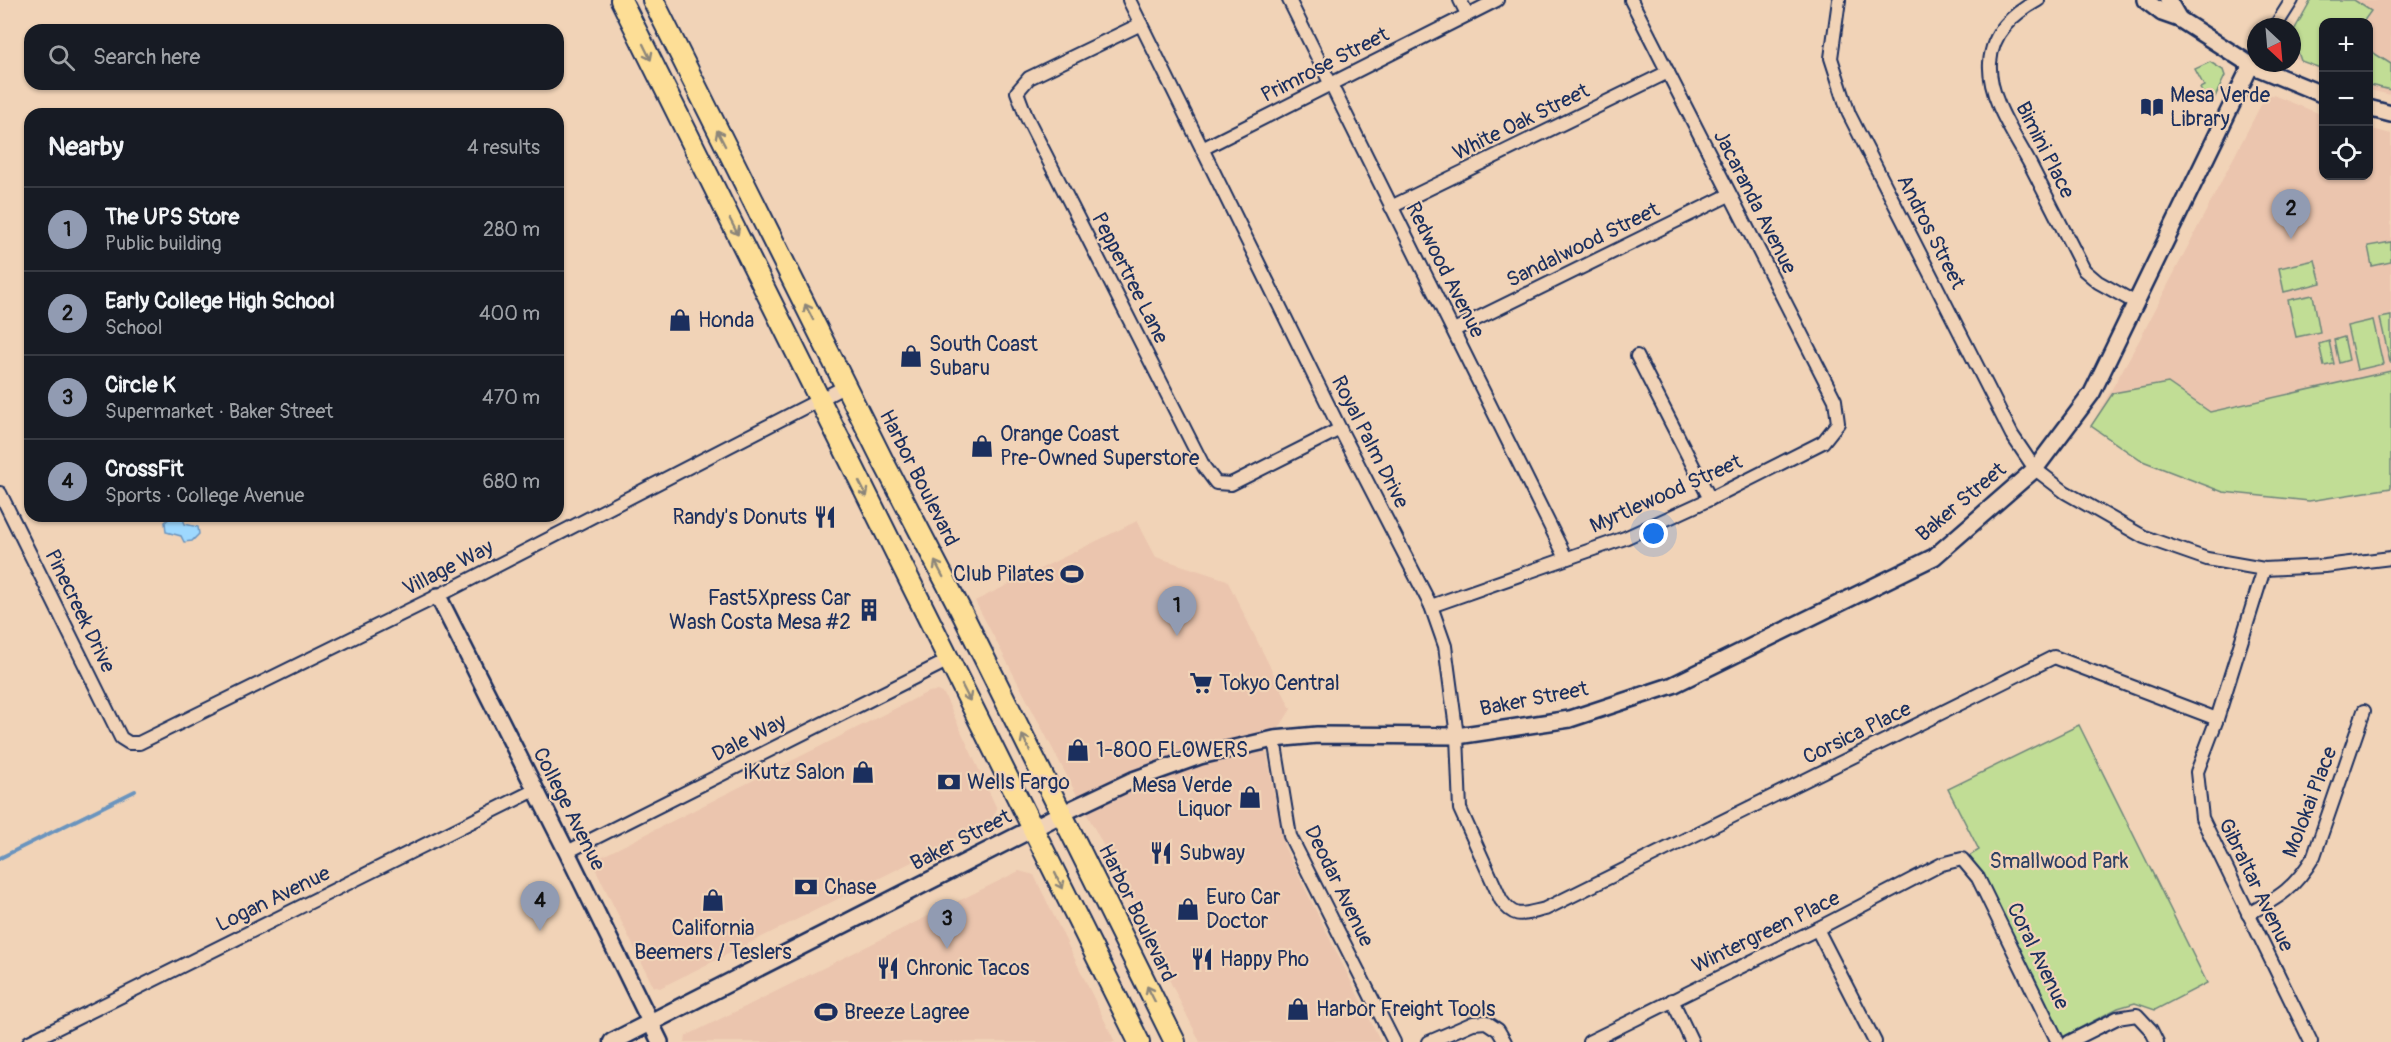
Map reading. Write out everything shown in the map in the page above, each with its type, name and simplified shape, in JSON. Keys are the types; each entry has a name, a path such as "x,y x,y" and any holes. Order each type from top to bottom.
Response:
{"main road":[{"path":"621,0 1139,1042"},
{"name":"Harbor Boulevard","path":"653,0 1175,1042"},
{"name":"Baker Street","path":"612,1042 1061,814"}],"street":[{"name":"Royal Palm Drive","path":"1129,0 1340,429 1431,606 1445,646 1457,736 1460,809 1501,900 1508,910 1518,915"},
{"name":"Redwood Avenue","path":"1289,0 1566,558"},
{"path":"1460,0 1467,14"},
{"name":"Primrose Street","path":"1202,149 1497,0"},
{"name":"Jacaranda Avenue","path":"1631,0 1835,400 1838,423"},
{"name":"Andros Street","path":"1839,0 1831,58 1849,114 2012,435 2035,469 2065,492 2144,537 2207,559 2265,569 2325,566 2391,558"},
{"name":"Bimini Place","path":"2038,0 2019,11 2008,21 1993,48 1990,63 1996,98 2084,270 2098,282 2136,303"},
{"path":"2145,0 2162,14 2180,19 2247,57"},
{"path":"2168,0 2180,19"},
{"path":"2281,18 2292,0"},
{"name":"Peppertree Lane","path":"1141,24 1029,78 1017,92 1026,116 1204,467 1216,483 1231,484 1340,429"},
{"name":"White Oak Street","path":"1391,207 1668,72"},
{"name":"Baker Street","path":"1061,814 1132,780 1200,756 1274,739 1317,735 1457,736 1570,719 1673,685 1934,557 2035,469 2091,393 2249,72"},
{"path":"2277,72 2319,93"},
{"path":"2373,109 2391,114"},
{"name":"Sandalwood Street","path":"1454,330 1730,195"},
{"path":"1637,356 1710,499"},
{"name":"Village Way","path":"129,743 139,743 438,596 846,386"},
{"name":"Myrtlewood Street","path":"1431,606 1625,538 1710,499 1823,442 1838,423"},
{"name":"Pinecreek Drive","path":"0,493 121,738 129,743"},
{"name":"Gibraltar Avenue","path":"2265,569 2217,719 2197,772 2202,818 2311,1042"},
{"name":"College Avenue","path":"438,596 660,1042"},
{"name":"Corsica Place","path":"1518,915 1545,909 2054,657 2217,719"},
{"name":"Dale Way","path":"567,852 949,660"},
{"name":"Molokai Place","path":"2248,914 2280,897 2301,877 2314,856 2364,711"},
{"name":"Deodar Avenue","path":"1274,739 1290,836 1394,1042"},
{"name":"Logan Avenue","path":"29,1042 535,790"},
{"name":"Wintergreen Place","path":"1589,1042 1942,864 1962,859"},
{"name":"Coral Avenue","path":"1962,859 1978,878 2058,1042"},
{"path":"1817,929 1875,1042"},
{"path":"1672,1000 1692,1042"},
{"path":"2069,1042 2117,1018 2137,1015 2151,1030 2157,1042"},
{"path":"1429,1042 1473,1023 1486,1022 1498,1030 1505,1042"}],"shaded area":[{"path":"2312,0 2391,0 2391,95 2373,91 2373,18 2319,18 2319,69 2301,61 2301,18"},
{"path":"2266,95 2273,95 2319,113 2319,180 2373,180 2373,129 2391,134 2391,488 2309,501 2223,492 2141,460 2091,426 2140,339"},
{"path":"1137,521 1156,557 1227,580 1291,709 1266,749 1284,846 1381,1042 1200,1042 1099,837 975,601"},
{"path":"937,691 944,694 997,809 990,823 660,988 653,986 596,870 599,858 928,692"},
{"path":"1019,871 1034,875 1115,1042 685,1042 686,1036"}],"green space":[{"path":"2311,0 2354,0 2371,11 2366,18 2319,18 2319,68 2301,61 2301,18"},
{"path":"2373,53 2391,64 2391,90 2373,86"},
{"path":"2210,62 2223,70 2225,76 2214,99 2206,101 2200,88 2204,86 2195,69"},
{"path":"2391,242 2391,262 2372,266 2368,246"},
{"path":"2315,260 2321,283 2284,292 2279,268"},
{"path":"2313,295 2320,332 2296,337 2288,300"},
{"path":"2391,316 2391,362 2390,362 2380,318"},
{"path":"2373,320 2383,364 2357,370 2347,326"},
{"path":"2344,337 2349,360 2339,363 2334,340"},
{"path":"2329,341 2334,364 2324,366 2319,344"},
{"path":"2391,371 2391,488 2309,501 2223,492 2140,460 2091,426 2113,393 2168,383 2210,412"},
{"name":"Smallwood Park","path":"2079,725 2207,983 2155,1010 2135,1003 2118,1008 2061,1038 1969,856 1979,850 1948,789"}],"water":[{"path":"165,522 184,522 198,527 199,534 192,541 184,542 181,536 166,532"}],"waterway":[{"path":"0,858 135,791"}],"place":[{"name":"Mesa Verde Library","path":"2152,107"},
{"name":"Early College High School","path":"2291,239"},
{"name":"Honda","path":"680,320"},
{"name":"South Coast Subaru","path":"911,356"},
{"name":"Orange Coast Pre-Owned Superstore","path":"982,446"},
{"name":"Randy's Donuts","path":"825,517"},
{"name":"Club Pilates","path":"1072,574"},
{"name":"Fast5Xpress Car Wash Costa Mesa #2","path":"869,610"},
{"name":"The UPS Store","path":"1177,636"},
{"name":"Tokyo Central","path":"1201,683"},
{"name":"1-800 FLOWERS","path":"1078,750"},
{"name":"iKutz Salon","path":"863,772"},
{"name":"Wells Fargo","path":"949,782"},
{"name":"Mesa Verde Liquor","path":"1250,797"},
{"name":"Subway","path":"1161,853"},
{"name":"Chase","path":"806,887"},
{"name":"California Beemers / Teslers","path":"713,900"},
{"name":"Euro Car Doctor","path":"1188,909"},
{"name":"CrossFit","path":"540,931"},
{"name":"Circle K","path":"947,949"},
{"name":"Happy Pho","path":"1202,959"},
{"name":"Chronic Tacos","path":"888,968"},
{"name":"Harbor Freight Tools","path":"1298,1009"},
{"name":"Breeze Lagree","path":"826,1012"}]}
